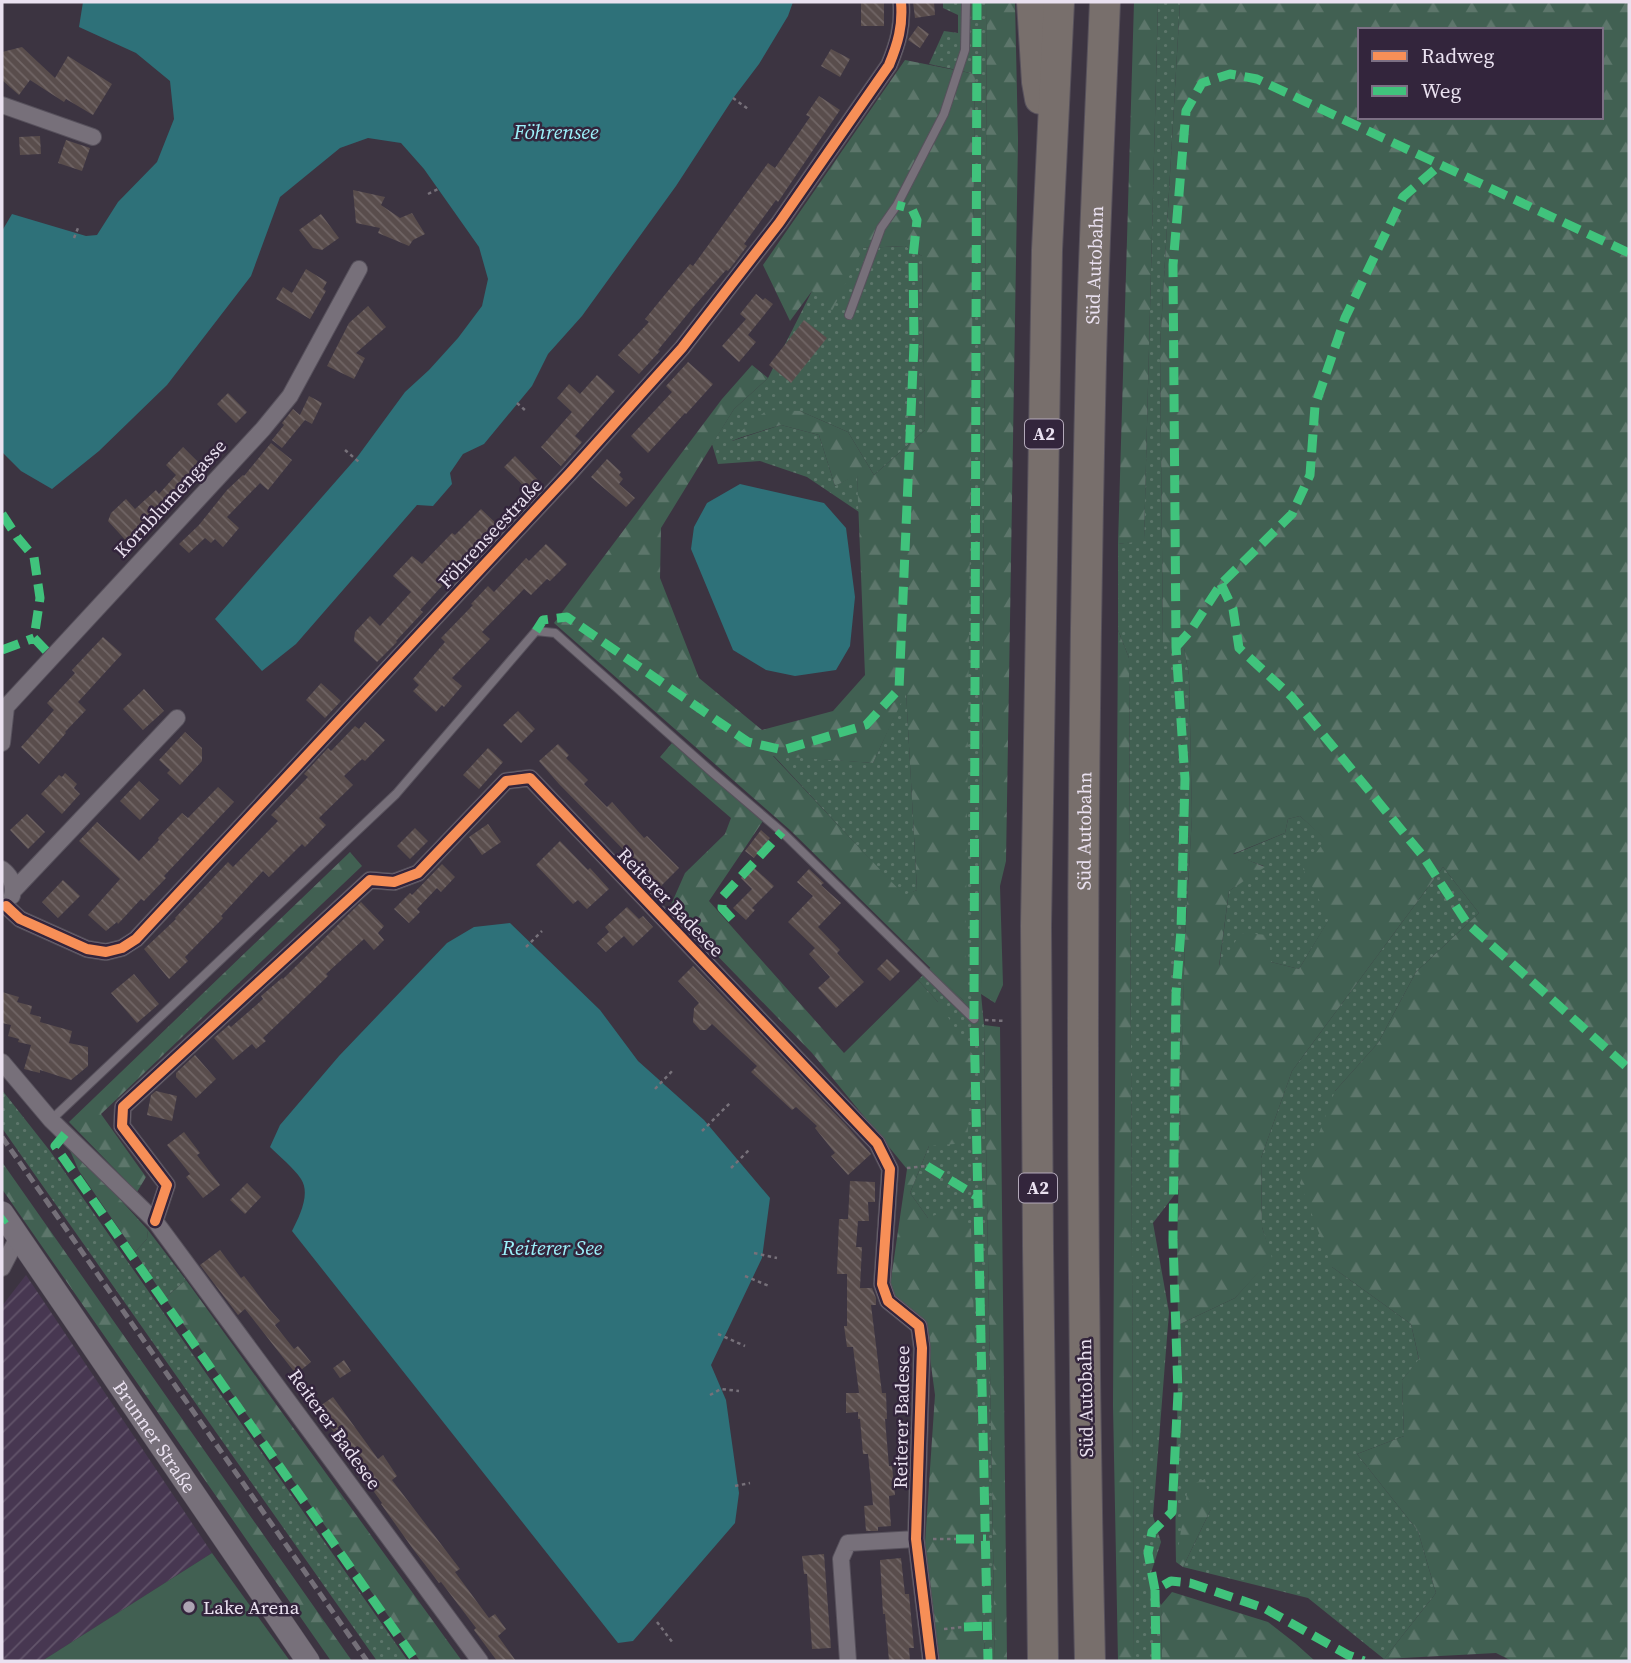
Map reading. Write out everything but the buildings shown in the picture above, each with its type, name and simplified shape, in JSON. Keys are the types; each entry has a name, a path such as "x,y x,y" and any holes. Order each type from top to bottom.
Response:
{"highway":[{"path":"1032,2 1037,82 1052,152"},
{"name":"A2","path":"1043,1661 1037,926 1047,250 1059,2"},
{"name":"Süd Autobahn","path":"1090,1661 1083,1258 1083,767 1091,356 1105,2"}],"main road":[{"name":"Brunner Straße","path":"2,1213 308,1661"}],"street":[{"name":"Föhrenseestraße","path":"4,907 20,919 87,949 106,952 122,948 135,939 569,474 682,348 779,223 889,65 898,43 901,2"},
{"path":"2,105 93,137"},
{"name":"Kornblumengasse","path":"2,743 6,707 290,396 359,269"},
{"path":"4,907 10,901 14,890 177,719"},
{"name":"Reiterer Badesee","path":"155,1221 167,1185 122,1126 123,1107 370,880 394,882 418,873 506,781 530,778 877,1143 890,1169 882,1284 888,1301 919,1326 922,1348 916,1539 931,1661"},
{"path":"2,869 13,882 14,890"},
{"name":"Reiterer Badesee","path":"2,1062 51,1120 155,1221 480,1661"},
{"path":"2,1268 18,1237"},
{"path":"848,1661 841,1559 848,1544 916,1539"}],"lane":[{"path":"849,315 881,228 897,205 944,114 965,50 966,2"},
{"path":"51,1120 396,793 536,632 555,633 782,832 974,1019"}],"path":[{"path":"733,98 748,109"},
{"path":"428,194 440,188"},
{"path":"75,238 78,228"},
{"path":"517,403 526,411"},
{"path":"345,450 359,462"},
{"path":"526,947 542,931"},
{"path":"974,1019 1006,1021"},
{"path":"655,1089 674,1069"},
{"path":"702,1130 730,1103"},
{"path":"731,1168 750,1149"},
{"path":"890,1169 927,1166"},
{"path":"754,1253 777,1258"},
{"path":"745,1276 769,1286"},
{"path":"718,1334 745,1346"},
{"path":"710,1395 722,1389 739,1391"},
{"path":"735,1486 750,1483"},
{"path":"916,1539 956,1539"},
{"path":"657,1622 673,1643"},
{"path":"927,1629 964,1628"}],"shaded area":[{"path":"26,1275 212,1553 42,1661 2,1661 2,1306"}],"green space":[{"path":"943,2 987,2 981,994 984,1025 995,1661 985,1661 984,1632 928,1218 910,1193 929,1146 938,1002 918,980 931,967 964,1001 975,74 929,64 944,31 958,33 958,15 943,8"},
{"path":"987,2 1015,2 1018,140 1006,861 1000,886 1003,985 995,1003 981,994"},
{"path":"1134,2 1158,2 1144,541 1118,544"},
{"path":"1158,2 1180,2 1160,347 1163,645 1184,648 1189,675 1192,816 1185,939 1179,1189 1153,1223 1169,1312 1153,1516 1161,1542 1149,1579 1161,1605 1162,1661 1134,1661 1129,658 1118,630 1118,544 1144,540"},
{"path":"1180,2 1629,2 1629,1661 1512,1661 1496,1653 1384,1659 1436,1593 1418,1531 1357,1454 1404,1436 1402,1380 1419,1359 1411,1324 1332,1267 1300,1183 1335,1091 1378,1043 1416,972 1479,913 1443,867 1292,1071 1261,1158 1262,1227 1272,1258 1235,1298 1178,1325 1177,1246 1185,939 1192,816 1189,675 1184,648 1163,646 1160,347","holes":["1300,816 1326,840 1303,869 1329,919 1299,969 1271,962 1269,935 1241,933 1219,966 1229,891 1265,867 1233,854 1285,833 1288,819"]},
{"path":"905,60 975,74 965,1002 790,830 554,623 722,399 752,365 768,378 734,409 661,528 660,578 699,678 762,730 833,711 865,675 857,475 835,486 819,435 781,425 729,441 767,410 800,411 848,432 874,475 925,430 922,256 905,246 863,248 832,311 812,291 790,321 763,265","holes":["906,692 917,890 904,895 773,756 873,763"]},
{"path":"905,246 922,256 925,430 874,475 848,432 800,411 732,441 781,425 819,435 835,486 857,474 859,512 807,477 760,461 718,464 712,444 734,409 768,378 812,291 863,248"},
{"path":"1118,630 1129,658 1134,1661 1118,1661 1113,1405"},
{"path":"906,690 917,890 904,896 773,755 873,763"},
{"path":"672,743 763,821 709,901 844,1053 918,980 938,1002 973,1055 967,1143 929,1146 910,1193 928,1218 952,1208 971,1229 985,1661 939,1661 925,1543 935,1395 926,1328 894,1300 890,1286 907,1169 812,1053 670,907 685,873 725,834 731,818 660,757"},
{"path":"1300,816 1327,840 1304,869 1330,918 1299,969 1271,962 1219,968 1229,891 1264,866 1232,855 1285,833 1288,819"},
{"path":"350,852 362,866 101,1114 146,1177 137,1192 69,1122"},
{"path":"1443,867 1479,913 1416,972 1378,1043 1335,1091 1332,1267 1411,1324 1419,1360 1402,1380 1404,1436 1357,1454 1418,1531 1436,1593 1384,1659 1308,1598 1183,1567 1211,1509 1176,1562 1178,1325 1235,1298 1271,1258 1262,1227 1261,1158 1292,1071"},
{"path":"984,1025 1000,1027 1007,1661 995,1661"},
{"path":"2,1090 50,1151 408,1661 377,1661 2,1128"},
{"path":"65,1139 148,1230 147,1239 135,1252 79,1171"},
{"path":"2,1162 352,1661 331,1661 2,1189"},
{"path":"148,1230 186,1280 165,1298 135,1252 147,1239"},
{"path":"186,1280 462,1661 420,1661 165,1298"},
{"path":"1205,1479 1211,1509 1183,1567 1176,1562 1188,1486"},
{"name":"Lake Arena","path":"212,1553 290,1661 42,1661"},
{"path":"1172,1592 1268,1622 1315,1661 1162,1661 1161,1605"}],"water":[{"name":"Föhrensee","path":"83,2 793,2 788,16 759,64 734,97 676,186 582,316 548,354 532,386 484,444 463,454 450,473 452,484 433,506 417,505 296,644 262,671 215,619 358,456 405,392 458,338 482,306 488,279 479,247 424,169 401,143 368,138 340,148 280,197 251,276 167,385 99,451 52,489 21,471 2,452 2,231 12,214 86,236 97,235 118,202 157,162 174,119 170,81 136,53 79,27"},
{"path":"740,484 824,503 846,528 855,597 850,646 836,670 795,676 766,670 733,650 691,549 694,527 707,503"},
{"name":"Reiterer See","path":"510,923 600,1010 638,1061 704,1120 770,1198 762,1258 711,1365 726,1400 739,1493 735,1523 633,1641 618,1643 292,1231 303,1205 304,1185 270,1147 280,1125 339,1056 447,943 474,927"}],"railway":[{"path":"2,1137 367,1661"}],"marked path":[{"path":"977,2 974,1019 988,1661"},
{"path":"1155,1590 1148,1553 1152,1532 1172,1512 1178,1393 1173,1240 1176,994 1181,930 1185,779 1176,647 1173,265 1186,111 1202,83 1230,74 1257,79 1629,253"},
{"path":"1176,647 1191,630 1221,584 1292,514 1310,475 1315,406 1345,318 1403,197 1440,165"},
{"path":"536,631 543,620 567,617 748,742 783,750 866,725 899,689 914,344 913,257 917,220 912,209 897,205"},
{"path":"2,514 34,557 40,598 34,638 52,657"},
{"path":"1221,584 1233,609 1239,648 1292,697 1422,855 1467,923 1629,1069"},
{"path":"2,650 34,638"},
{"path":"732,919 722,908 723,896 782,832"},
{"path":"65,1134 55,1146 416,1661"},
{"path":"927,1166 978,1197"},
{"path":"2,1221 6,1218"},
{"path":"956,1539 986,1539"},
{"path":"1156,1661 1155,1590 1171,1581 1190,1583 1264,1608 1348,1655 1364,1661"},
{"path":"964,1627 988,1626"}],"cycle path":[{"path":"6,906 20,919 87,949 106,952 122,948 136,939 569,474 682,348 779,223 889,65 899,34 901,2"},
{"path":"155,1221 167,1185 122,1126 123,1107 370,880 394,882 418,873 506,781 530,778 877,1143 890,1169 882,1284 888,1301 919,1326 922,1348 916,1539 931,1661"}],"place":[{"name":"Lake Arena","path":"189,1607"}]}
